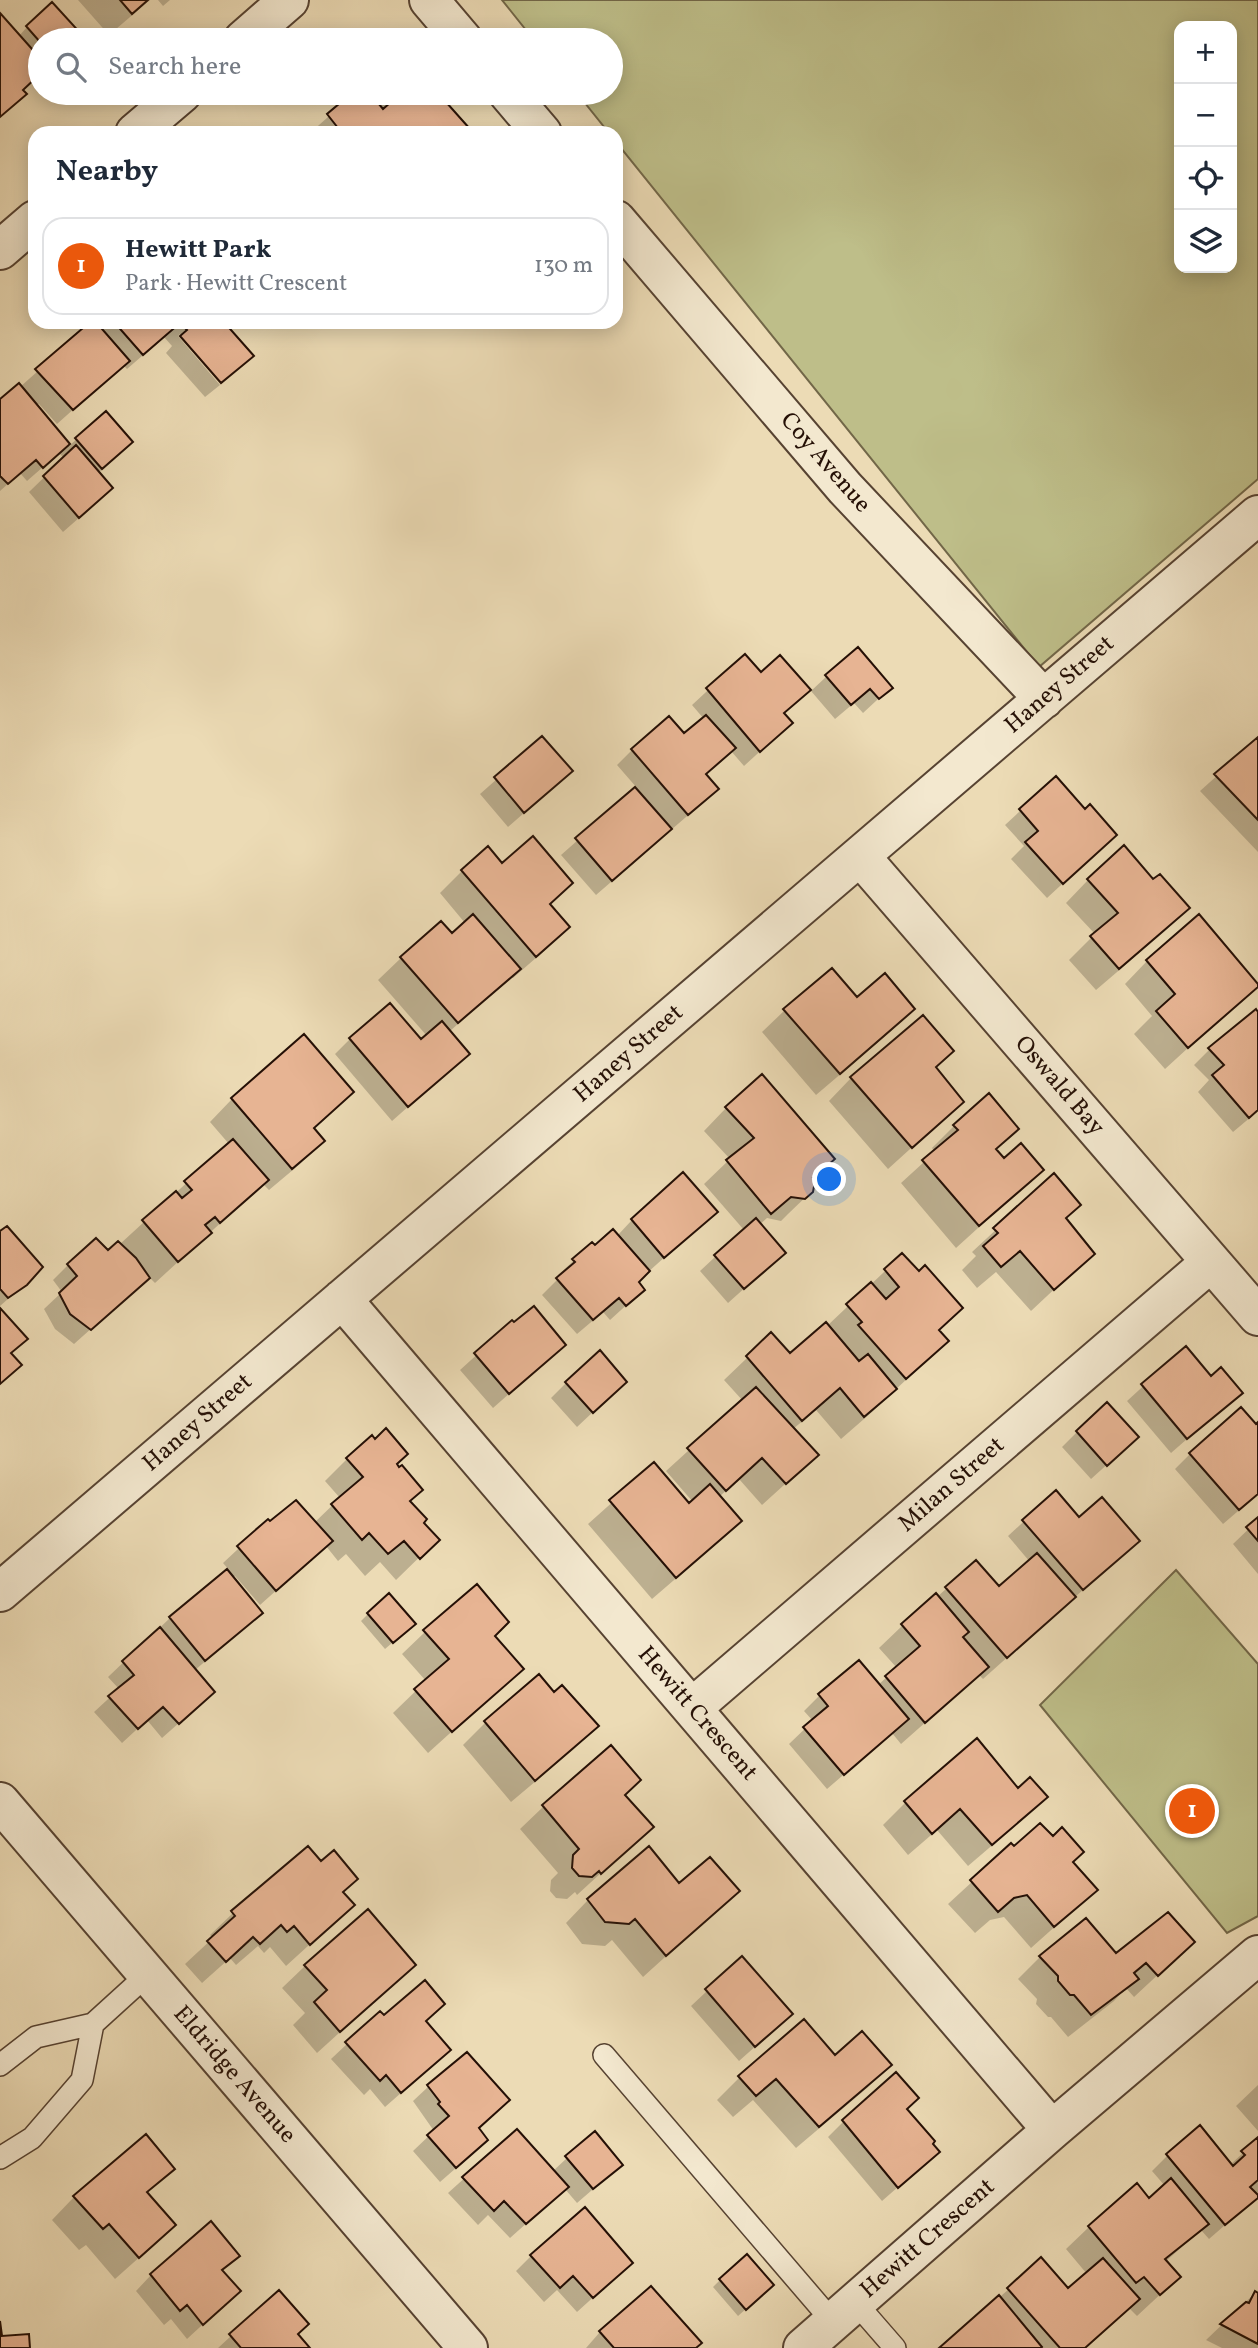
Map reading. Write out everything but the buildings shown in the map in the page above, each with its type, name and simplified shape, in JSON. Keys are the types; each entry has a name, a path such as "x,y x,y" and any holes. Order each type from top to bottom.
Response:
{"street":[{"path":"257,28 289,0"},
{"path":"429,0 453,28"},
{"path":"143,126 168,105"},
{"path":"518,105 536,126"},
{"path":"0,250 28,226"},
{"name":"Coy Avenue","path":"623,228 845,488 1044,699"},
{"name":"Haney Street","path":"0,1592 1258,515"},
{"name":"Oswald Bay","path":"860,856 1258,1315"},
{"name":"Milan Street","path":"692,1708 1211,1262"},
{"name":"Hewitt Crescent","path":"342,1299 1052,2130"},
{"name":"Eldridge Avenue","path":"0,1802 468,2348"},
{"name":"Hewitt Crescent","path":"803,2348 1052,2130 1258,1955"}],"lane":[{"path":"0,2065 36,2037 93,2024 148,1974"},
{"path":"0,2158 32,2138 82,2080 93,2024"},
{"path":"604,2055 844,2312 895,2348"}],"green space":[{"path":"502,0 1258,0 1258,479 1039,667 623,151 623,126 603,126 587,105 623,105 623,28 524,28"},
{"path":"1176,1570 1258,1664 1258,1916 1227,1933 1040,1705"}],"place":[{"name":"Hewitt Park","path":"1192,1811"}]}
